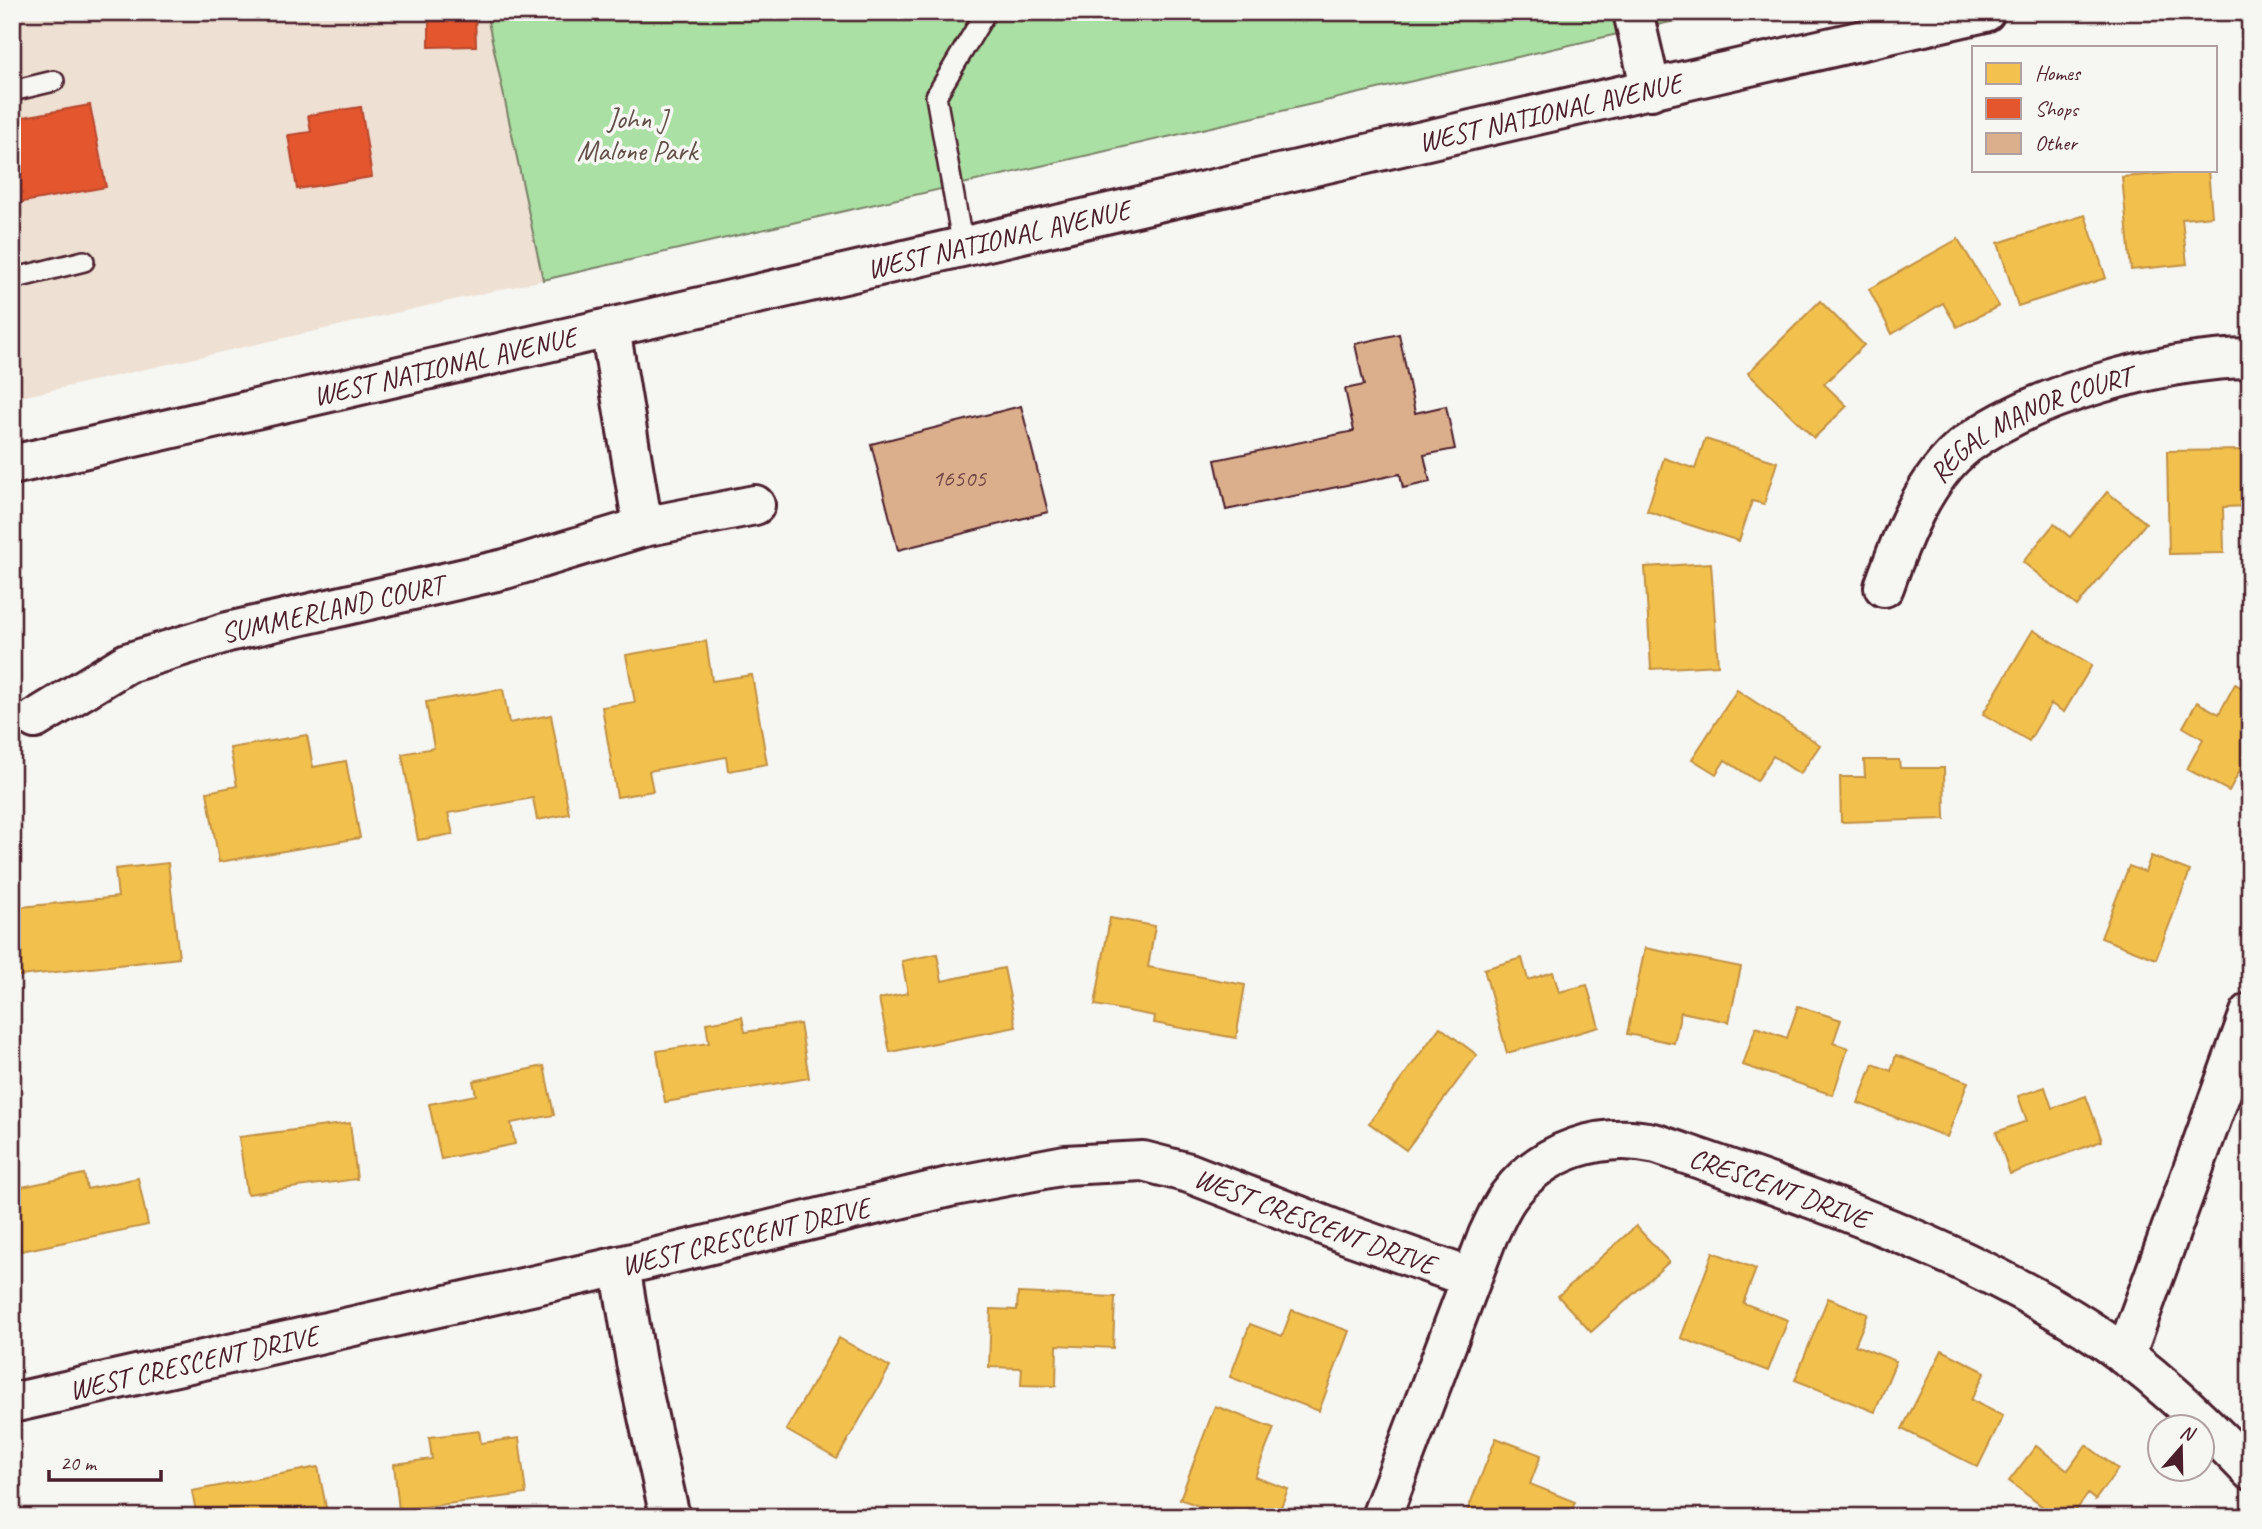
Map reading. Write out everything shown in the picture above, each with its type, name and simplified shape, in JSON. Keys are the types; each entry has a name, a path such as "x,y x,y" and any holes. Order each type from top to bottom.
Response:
{"street":[{"path":"1633,12 1651,90"},
{"name":"WEST NATIONAL AVENUE","path":"12,465 1984,12"},
{"path":"610,328 643,527"},
{"name":"REGAL MANOR COURT","path":"1884,587 1896,554 1926,493 1966,445 2025,412 2116,379 2184,365 2250,358"},
{"name":"SUMMERLAND COURT","path":"35,719 127,663 228,632 505,569 643,527 755,505"},
{"path":"2125,1356 2250,1013"},
{"name":"CRESCENT DRIVE","path":"1381,1517 1471,1278 1508,1196 1538,1167 1580,1145 1598,1140 1637,1139 1861,1215 2030,1295 2125,1356 2200,1417 2250,1470"},
{"name":"WEST CRESCENT DRIVE","path":"12,1403 621,1266 949,1187 1065,1166 1143,1161 1189,1173 1349,1235 1471,1278"},
{"path":"621,1266 636,1362 670,1517"}],"lane":[{"path":"963,247 936,96 986,12"},
{"path":"12,91 54,81"},
{"path":"12,279 84,261"}],"shaded area":[{"path":"12,12 486,12 543,280 12,399"}],"green space":[{"name":"John J Malone Park","path":"486,12 1714,12 543,280"}],"building: Homes":[{"path":"2208,172 2212,216 2182,219 2187,264 2131,270 2122,177"},
{"path":"2085,215 2106,278 2018,306 1998,243"},
{"path":"1958,239 1999,306 1957,327 1943,303 1892,334 1869,289"},
{"path":"1820,301 1864,345 1824,384 1847,406 1814,438 1748,373"},
{"path":"1705,439 1777,462 1764,504 1752,501 1739,541 1647,511 1664,458 1695,469"},
{"path":"2250,450 2250,506 2223,507 2224,553 2169,554 2167,451"},
{"path":"2107,492 2146,523 2077,606 2023,562 2054,524 2070,537"},
{"path":"1711,563 1718,665 1651,669 1645,567"},
{"path":"2033,630 2092,665 2064,712 2051,704 2029,741 1983,714"},
{"path":"706,641 712,681 752,675 767,764 728,771 726,757 649,771 653,791 617,797 602,707 635,702 626,655"},
{"path":"2235,684 2250,692 2250,751 2229,791 2187,769 2203,739 2183,727 2197,702 2219,714"},
{"path":"503,689 509,723 551,715 569,814 537,820 533,798 448,813 453,834 418,840 402,754 434,748 426,702"},
{"path":"1737,690 1820,745 1800,774 1773,756 1757,781 1725,760 1716,774 1692,759"},
{"path":"307,735 313,767 346,761 360,838 219,862 207,792 237,786 230,748"},
{"path":"1864,760 1899,760 1900,768 1944,768 1945,819 1841,822 1840,777 1865,777"},
{"path":"2151,856 2190,871 2156,959 2101,938 2129,866 2145,872"},
{"path":"168,863 179,958 12,977 12,908 118,897 115,869"},
{"path":"1110,918 1155,926 1148,967 1245,985 1236,1038 1154,1023 1155,1016 1095,1005"},
{"path":"1645,948 1741,967 1729,1022 1681,1012 1674,1043 1627,1034"},
{"path":"937,954 942,981 1004,968 1016,1027 890,1052 879,999 908,993 902,961"},
{"path":"1522,958 1528,980 1553,972 1559,992 1587,985 1599,1027 1507,1053 1484,969"},
{"path":"1798,1006 1841,1020 1833,1043 1848,1048 1833,1095 1743,1065 1756,1027 1787,1038"},
{"path":"742,1017 745,1032 800,1024 809,1078 665,1102 657,1051 709,1043 706,1023"},
{"path":"1440,1027 1477,1055 1406,1150 1369,1123"},
{"path":"1896,1055 1968,1082 1947,1137 1858,1103 1873,1064 1891,1071"},
{"path":"544,1066 554,1115 511,1123 515,1144 441,1159 429,1104 476,1095 473,1081"},
{"path":"2045,1087 2052,1108 2086,1096 2102,1141 2010,1174 1996,1132 2027,1121 2018,1096"},
{"path":"350,1123 357,1179 247,1194 239,1137"},
{"path":"84,1174 87,1189 138,1178 148,1225 21,1251 12,1210 12,1189"},
{"path":"1636,1226 1669,1262 1591,1332 1558,1296"},
{"path":"1713,1252 1756,1269 1743,1303 1788,1320 1768,1371 1681,1338"},
{"path":"1018,1293 1115,1297 1113,1348 1057,1345 1056,1386 1021,1385 1022,1368 989,1367 991,1309 1017,1310"},
{"path":"1828,1298 1868,1314 1855,1345 1896,1361 1875,1412 1795,1380"},
{"path":"1292,1310 1349,1331 1319,1411 1230,1377 1250,1324 1282,1336"},
{"path":"839,1338 890,1367 837,1459 786,1430"},
{"path":"1942,1350 1985,1372 1971,1400 2003,1416 1978,1467 1902,1429"},
{"path":"1215,1406 1274,1428 1255,1477 1288,1489 1277,1517 1228,1517 1180,1499"},
{"path":"479,1431 481,1443 519,1438 526,1494 399,1510 394,1464 432,1459 429,1437"},
{"path":"1496,1438 1541,1455 1530,1484 1575,1502 1569,1517 1465,1517"},
{"path":"2086,1445 2118,1469 2095,1500 2088,1494 2071,1517 2056,1517 2009,1481 2036,1446 2068,1470"},
{"path":"318,1467 328,1517 197,1517 192,1491"}],"building: Shops":[{"path":"429,12 475,12 476,46 429,47"},
{"path":"90,105 106,187 12,204 12,119"},
{"path":"361,107 372,177 297,189 288,135 311,132 308,115"}],"building: Other":[{"path":"1399,334 1415,413 1446,406 1455,449 1424,455 1430,482 1403,488 1400,474 1226,510 1215,460 1354,431 1345,389 1364,385 1355,344"},
{"path":"1021,406 1048,512 898,550 871,444"}]}
